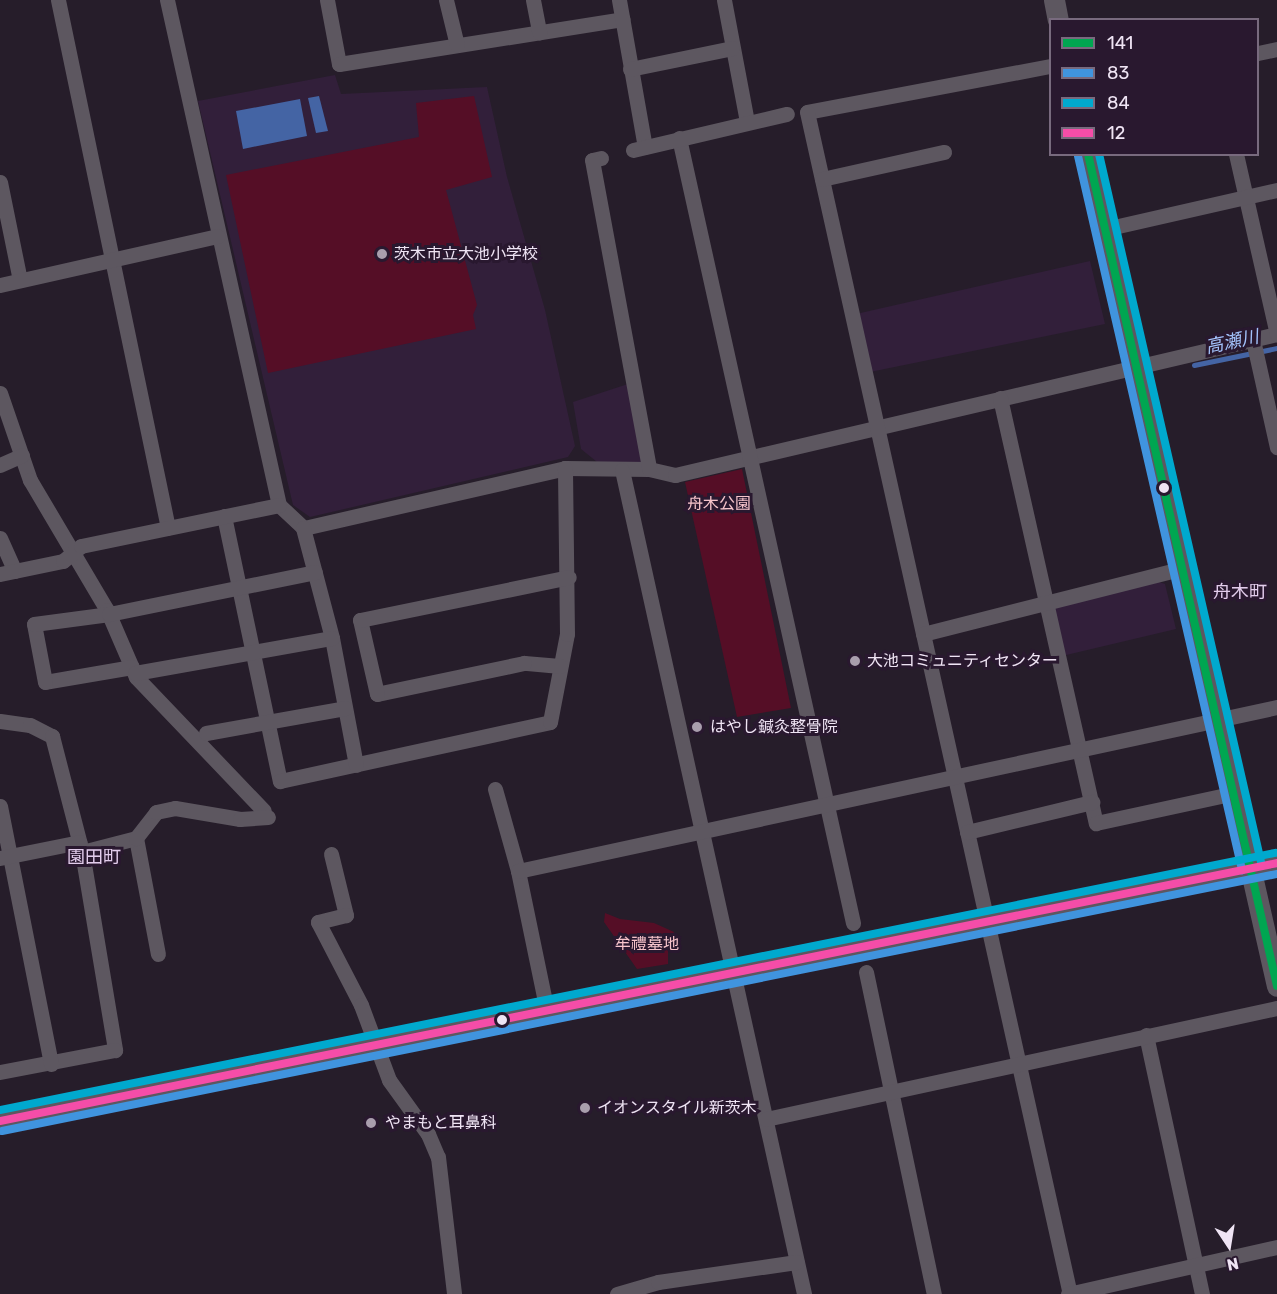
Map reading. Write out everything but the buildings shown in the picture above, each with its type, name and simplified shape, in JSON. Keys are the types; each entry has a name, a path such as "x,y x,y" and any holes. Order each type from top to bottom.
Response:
{"street":[{"path":"58,0 168,528"},
{"path":"167,0 279,505 303,528 332,638 356,765"},
{"path":"327,0 339,64 622,19"},
{"path":"446,0 457,45"},
{"path":"533,0 539,32"},
{"path":"619,0 639,148 787,114"},
{"path":"724,0 747,122"},
{"path":"1054,0 1058,18"},
{"path":"630,69 732,48"},
{"path":"1259,53 1277,49"},
{"path":"1049,66 807,112 1069,1294 1277,1247"},
{"path":"679,138 853,923"},
{"path":"822,179 944,152"},
{"path":"1088,156 1277,986"},
{"path":"303,528 566,468 649,469 675,475 1137,367 1254,347 1277,334 1236,156"},
{"path":"601,158 592,160 649,469"},
{"path":"0,182 20,280"},
{"path":"1105,229 1277,190"},
{"path":"0,285 218,236"},
{"path":"1254,347 1277,447"},
{"path":"0,393 30,480 71,554 109,614 133,670 266,814 240,819 175,808 156,812 136,838 6,857"},
{"path":"1000,398 1096,823 1234,793"},
{"path":"0,465 22,455"},
{"path":"224,516 280,781 550,722 567,634 569,577 566,468"},
{"path":"622,470 700,833 804,1294"},
{"path":"0,537 8,573 63,561 81,546 279,505"},
{"path":"923,634 1183,568"},
{"path":"315,572 109,614 34,624 45,682 253,655 332,638"},
{"path":"560,666 524,663 377,694 360,620 569,577"},
{"path":"518,871 700,833 954,774 1277,707"},
{"path":"206,734 345,708"},
{"path":"0,721 30,725 52,736 81,847 115,1050 0,1072"},
{"path":"495,789 518,871 547,1011"},
{"path":"967,832 1092,802"},
{"path":"0,806 6,857 51,1064"},
{"path":"136,838 158,954"},
{"path":"331,854 346,915 318,922 361,1005 374,1046 389,1080 428,1134 438,1157 454,1294"},
{"path":"0,1121 1277,863"},
{"path":"866,972 934,1294"},
{"path":"766,1119 1018,1062 1277,1008"},
{"path":"1146,1035 1202,1294"},
{"path":"617,1294 658,1282 797,1262"}],"shaded area":[{"name":"茨木市立大池小学校","path":"335,75 341,94 487,87 507,177 545,310 575,446 568,457 310,517 293,505 198,101"},
{"path":"1090,261 1105,324 870,372 856,314"},
{"path":"628,384 643,468 602,466 581,449 573,402"},
{"path":"1156,581 1165,584 1176,629 1062,656 1054,605"}],"green space":[{"path":"474,96 492,177 446,190 477,305 473,315 476,329 268,373 226,175 419,137 416,103"},
{"name":"舟木公園","path":"742,469 791,708 737,717 685,482"},
{"name":"牟禮墓地","path":"605,913 620,919 654,923 674,932 668,946 668,964 637,969 604,922"}],"water":[{"path":"319,96 328,131 316,133 308,98"},
{"path":"300,99 307,136 243,149 236,111"}],"waterway":[{"name":"高瀬川","path":"1194,365 1277,348"}],"transit line":[{"name":"83","path":"1078,156 1242,870"},
{"name":"141","path":"1088,156 1277,986"},
{"name":"84","path":"1099,156 1262,866"},
{"name":"84","path":"0,1110 1275,853"},
{"name":"12","path":"0,1121 1277,863"},
{"name":"83","path":"2,1131 1277,874"}],"place":[{"name":"茨木市立大池小学校","path":"382,254"},
{"name":"大池コミュニティセンター","path":"855,661"},
{"name":"はやし鍼灸整骨院","path":"697,727"},
{"name":"イオンスタイル新茨木","path":"585,1108"},
{"name":"やまもと耳鼻科","path":"371,1123"}],"district":[{"name":"舟木町","path":"1240,592"},
{"name":"園田町","path":"94,857"}]}
